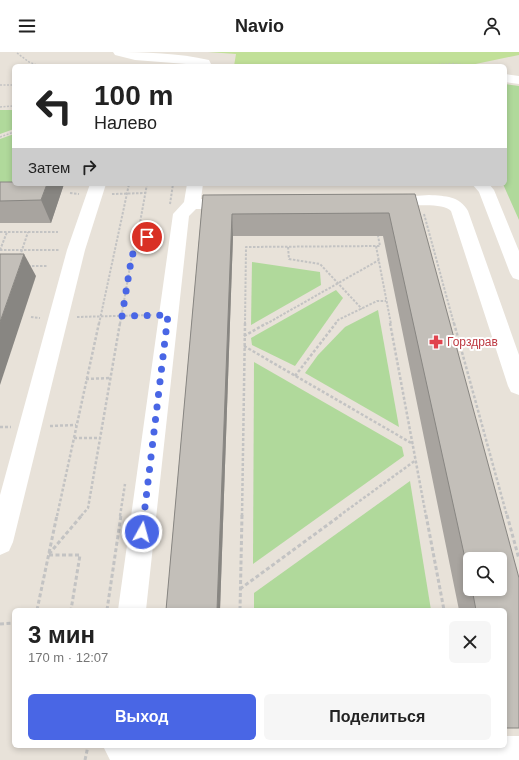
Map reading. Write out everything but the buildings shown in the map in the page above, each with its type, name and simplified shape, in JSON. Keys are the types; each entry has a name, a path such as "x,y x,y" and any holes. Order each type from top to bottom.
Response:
{"street":[{"path":"118,52 133,61 197,61 205,64"},
{"path":"507,78 519,80"},
{"path":"0,542 76,250 97,186"},
{"path":"482,186 486,190 519,273"},
{"path":"132,608 181,214 193,194 246,204"},
{"path":"371,204 440,201 450,202 457,206 519,386"},
{"path":"121,748 124,752 134,754 519,752"}],"path":[{"path":"17,53 34,64"},
{"path":"0,85 12,85"},
{"path":"0,106 12,106"},
{"path":"0,137 12,133"},
{"path":"37,608 129,186"},
{"path":"49,555 88,508 132,255 147,237 139,228 147,186"},
{"path":"424,214 519,558"},
{"path":"0,232 58,232"},
{"path":"7,232 0,250 76,250"},
{"path":"18,261 28,232"},
{"path":"240,608 246,247 380,246 378,236"},
{"path":"288,246 289,259 320,264 362,309"},
{"path":"376,246 444,608"},
{"path":"244,336 378,260"},
{"path":"24,266 48,266"},
{"path":"295,376 338,320 377,302 386,301"},
{"path":"31,317 58,318 168,315"},
{"path":"244,346 413,444"},
{"path":"86,379 111,378"},
{"path":"74,438 100,438"},
{"path":"240,589 416,460"},
{"path":"49,555 80,555 71,608"},
{"path":"0,624 12,623"},
{"path":"85,760 88,748"}],"green space":[{"path":"208,52 519,52 519,55 476,64 234,64 236,54"},
{"path":"507,84 519,86 519,220 504,186 507,186"},
{"path":"0,110 12,110 12,130 0,134"},
{"path":"12,135 12,185 0,192 0,139"},
{"path":"252,262 320,272 321,285 251,325"},
{"path":"336,290 343,298 295,366 252,345 251,338"},
{"path":"378,310 399,427 305,373 318,355 345,327"},
{"path":"254,362 402,447 404,456 253,564"},
{"path":"410,481 431,608 254,608 254,593"}],"place":[{"name":"Горздрав","path":"436,342"}],"route":[{"path":"142,532 168,315 122,316 132,255 147,237"}]}
